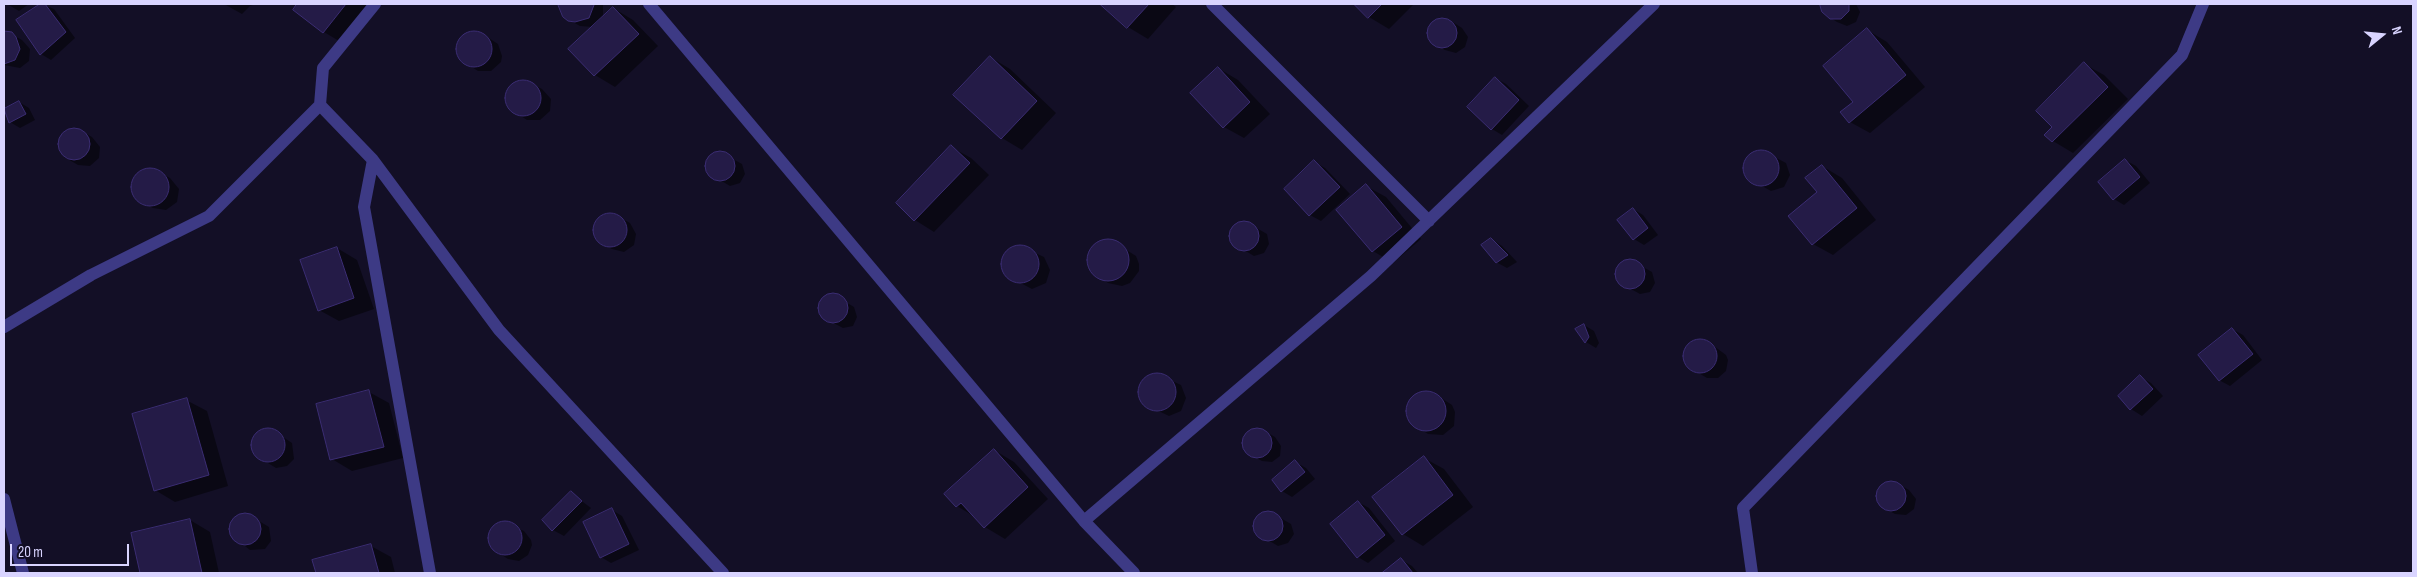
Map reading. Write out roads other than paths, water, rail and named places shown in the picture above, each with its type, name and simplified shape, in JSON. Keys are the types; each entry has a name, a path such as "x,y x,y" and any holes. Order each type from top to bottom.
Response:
{"street":[{"path":"4,327 90,274 209,216 320,105 323,68 375,4"},
{"path":"649,4 1084,521 1134,573"},
{"path":"1212,4 1428,221"},
{"path":"1084,521 1370,276 1654,4"},
{"path":"1752,573 1743,508 2182,55 2204,4"},
{"path":"320,105 372,160 499,330 723,573"},
{"path":"372,160 364,207 430,573"},
{"path":"4,499 23,573"}]}
